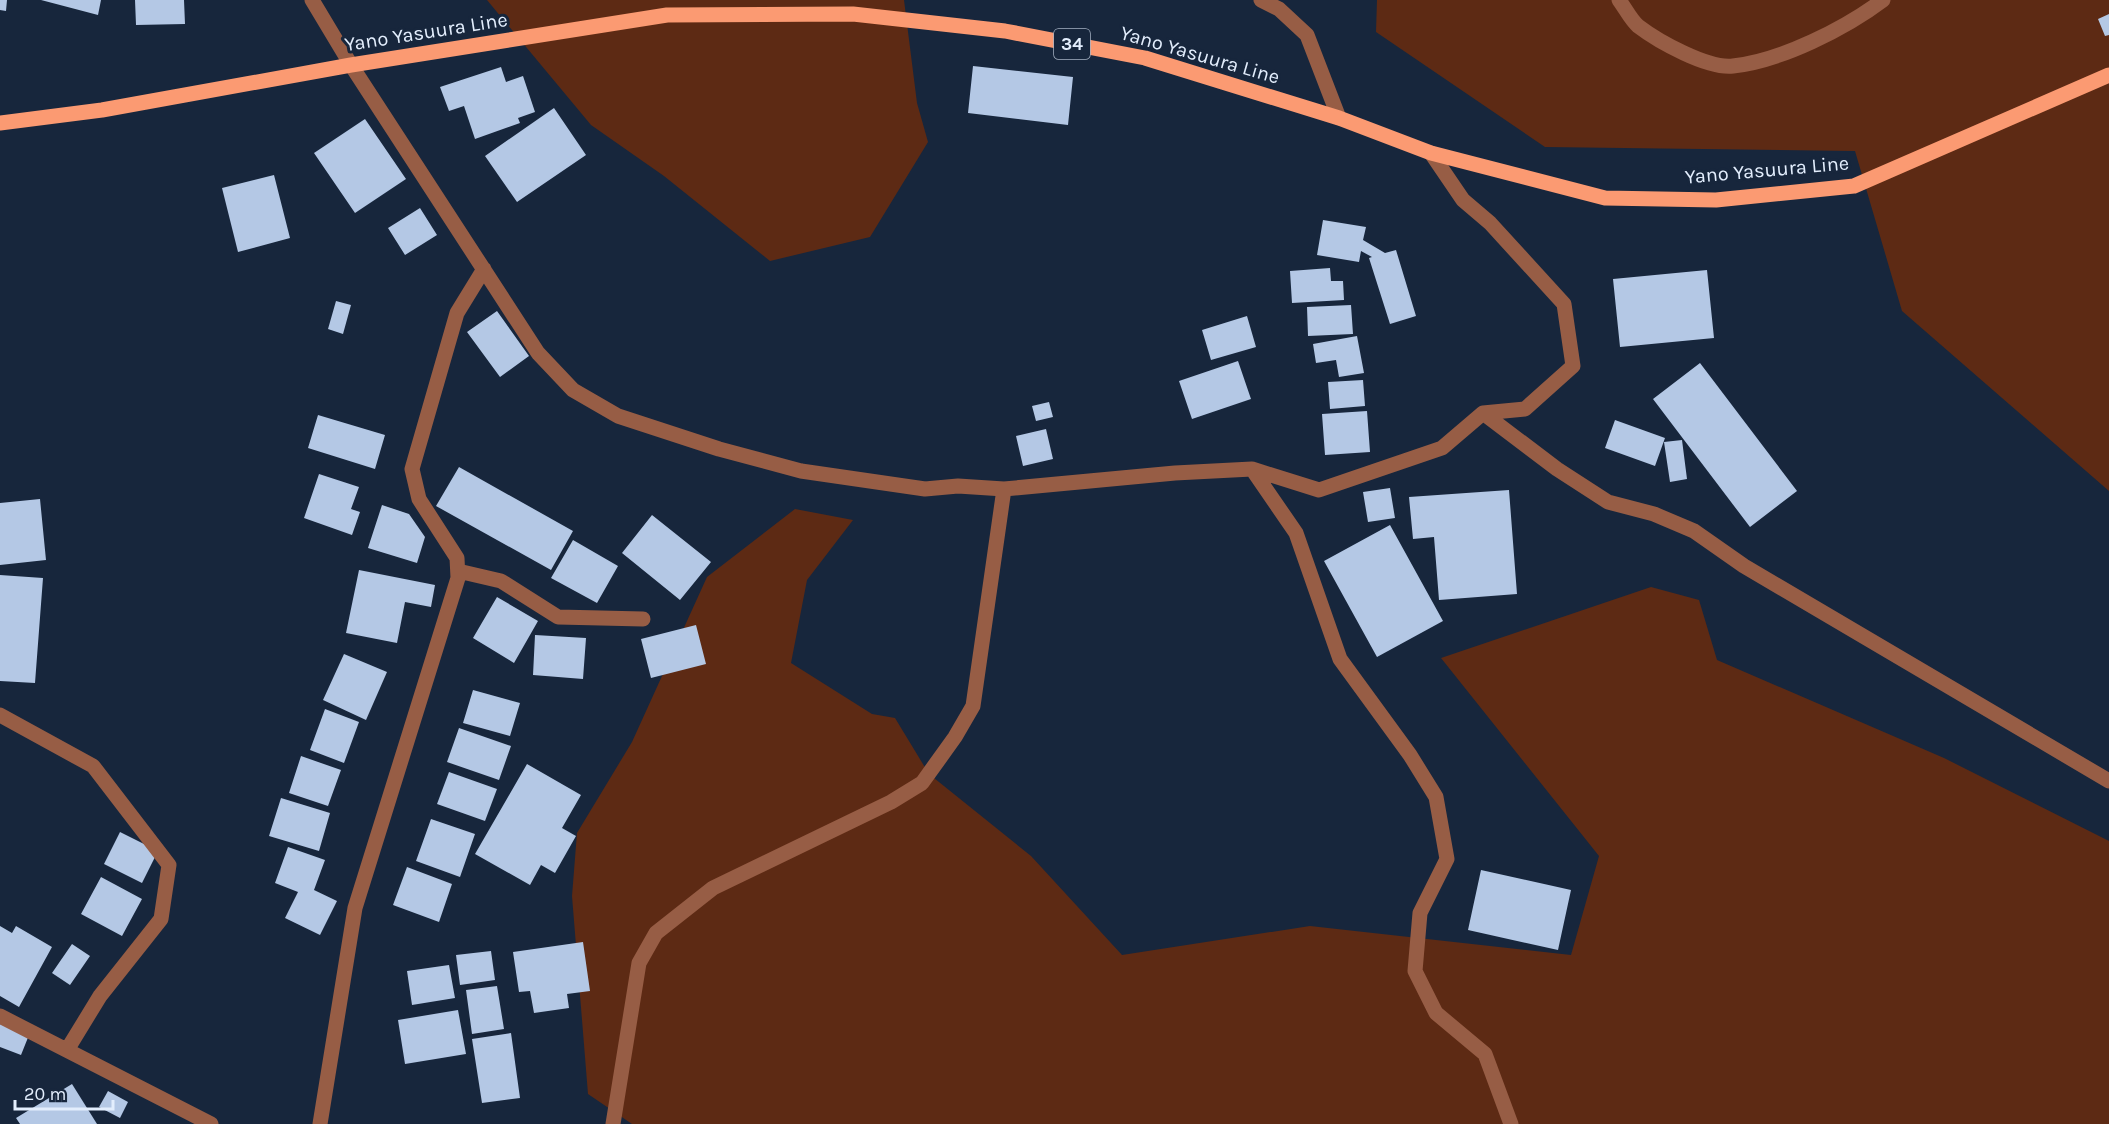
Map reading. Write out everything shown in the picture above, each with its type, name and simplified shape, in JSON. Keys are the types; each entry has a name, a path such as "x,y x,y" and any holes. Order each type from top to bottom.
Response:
{"main road":[{"name":"Yano Yasuura Line","path":"0,123 102,110 351,65 667,15 853,14 1005,31 1145,58 1339,118 1431,153 1605,198 1716,200 1854,186 2109,75"}],"street":[{"path":"312,0 351,65 538,353 573,390 618,416 719,449 801,471 925,489 958,486 1004,489 1175,472 1252,469 1319,490 1442,448 1483,413 1525,409 1573,366 1564,304 1490,223 1463,200 1431,153"},
{"path":"1261,0 1279,9 1307,35 1339,118"},
{"path":"1619,0 1637,25 1703,63 1733,66 1796,50 1866,13 1883,0"},
{"path":"320,1124 355,908 454,597 458,571 457,558 419,499 412,469 457,314 484,269"},
{"path":"1483,413 1557,469 1608,502 1654,514 1694,531 1744,566 2109,781"},
{"path":"1252,469 1296,533 1340,659 1410,755 1436,797 1447,859 1420,913 1415,971 1436,1013 1485,1054 1511,1124"},
{"path":"613,1124 639,963 656,933 713,888 891,802 922,783 955,737 973,705 1004,489"},
{"path":"458,571 501,581 558,617 643,619"},
{"path":"0,715 93,766 169,865 161,919 100,996 67,1050"},
{"path":"0,1016 211,1124"}],"shaded area":[{"path":"487,0 904,0 917,103 928,142 870,237 770,261 664,176 591,125"},
{"path":"1377,0 2109,0 2109,491 1902,311 1855,151 1545,147 1376,32"},
{"path":"795,509 853,520 807,580 791,663 872,714 895,718 929,774 1031,856 1122,955 1310,926 1571,955 1599,856 1441,658 1651,587 1699,600 1717,660 1944,758 2109,841 2109,1124 632,1124 588,1094 572,896 577,833 632,742 707,577"}],"building":[{"path":"0,0 7,0 6,11 0,10"},
{"path":"41,0 101,0 98,15"},
{"path":"135,0 184,0 185,24 136,25"},
{"path":"2109,14 2109,35 2105,36 2098,19"},
{"path":"973,66 1073,77 1068,125 968,113"},
{"path":"501,67 506,82 523,76 535,112 518,118 520,123 475,139 464,106 449,111 440,87"},
{"path":"554,108 586,155 517,202 485,156"},
{"path":"365,119 406,179 355,213 314,153"},
{"path":"274,175 290,238 238,252 222,188"},
{"path":"420,208 437,235 405,255 388,228"},
{"path":"1323,220 1366,227 1363,240 1385,253 1396,250 1416,316 1390,324 1369,258 1372,257 1361,251 1359,262 1317,255"},
{"path":"1330,268 1331,281 1343,281 1344,300 1292,303 1290,271"},
{"path":"1707,270 1714,338 1620,347 1613,279"},
{"path":"336,301 351,305 343,334 328,329"},
{"path":"1351,305 1353,334 1308,336 1307,307"},
{"path":"497,311 529,356 500,377 467,332"},
{"path":"1247,316 1256,347 1211,360 1202,330"},
{"path":"1357,336 1364,373 1339,377 1336,360 1316,363 1313,344"},
{"path":"1238,361 1251,399 1192,419 1179,381"},
{"path":"1700,363 1797,491 1750,527 1653,399"},
{"path":"1363,380 1365,406 1330,409 1328,382"},
{"path":"1049,402 1053,417 1036,421 1032,406"},
{"path":"1367,411 1370,452 1325,455 1322,414"},
{"path":"318,415 385,435 375,469 308,448"},
{"path":"1615,420 1665,438 1655,466 1605,448"},
{"path":"1046,429 1053,459 1023,466 1016,436"},
{"path":"1682,440 1687,479 1670,482 1664,442"},
{"path":"459,467 573,531 551,570 436,506"},
{"path":"319,474 359,487 351,509 360,512 352,535 304,518"},
{"path":"1390,488 1395,518 1368,522 1363,492"},
{"path":"1509,490 1517,594 1439,600 1434,537 1413,539 1409,497"},
{"path":"40,499 46,560 0,565 0,503"},
{"path":"382,505 409,514 425,537 417,563 368,548"},
{"path":"652,515 711,562 680,600 622,553"},
{"path":"1390,525 1443,621 1377,657 1324,561"},
{"path":"573,540 618,566 597,603 551,578"},
{"path":"359,570 435,585 431,607 405,602 397,643 346,633"},
{"path":"0,575 43,578 35,683 0,681"},
{"path":"497,597 538,621 514,663 473,638"},
{"path":"696,625 706,664 651,678 641,639"},
{"path":"535,635 586,638 583,679 533,675"},
{"path":"344,654 387,672 366,720 323,700"},
{"path":"473,690 520,703 510,736 463,723"},
{"path":"325,709 359,722 344,763 310,750"},
{"path":"459,728 511,746 499,780 447,762"},
{"path":"301,756 341,770 328,806 289,793"},
{"path":"527,764 581,795 562,828 576,836 555,873 541,865 530,885 475,854"},
{"path":"449,772 497,789 485,821 437,804"},
{"path":"281,798 330,813 319,851 269,836"},
{"path":"431,819 475,834 460,877 416,861"},
{"path":"120,832 158,851 142,883 104,864"},
{"path":"288,847 325,860 314,890 337,901 320,935 285,918 298,892 275,883"},
{"path":"407,867 452,884 439,922 393,905"},
{"path":"1481,870 1571,890 1558,950 1468,930"},
{"path":"101,877 142,899 122,936 81,914"},
{"path":"0,926 12,933 16,926 52,947 19,1007 0,996"},
{"path":"583,942 590,991 567,994 569,1008 534,1013 530,991 519,992 513,952"},
{"path":"72,944 90,956 70,985 52,973"},
{"path":"491,951 495,980 460,985 456,955"},
{"path":"449,965 455,998 412,1005 407,971"},
{"path":"497,986 504,1029 472,1034 466,990"},
{"path":"458,1010 466,1054 405,1064 398,1020"},
{"path":"0,1024 29,1035 21,1055 0,1047"},
{"path":"511,1033 520,1098 482,1103 472,1039"},
{"path":"72,1084 97,1124 20,1124 16,1118"},
{"path":"108,1091 128,1102 120,1118 99,1107"}]}
